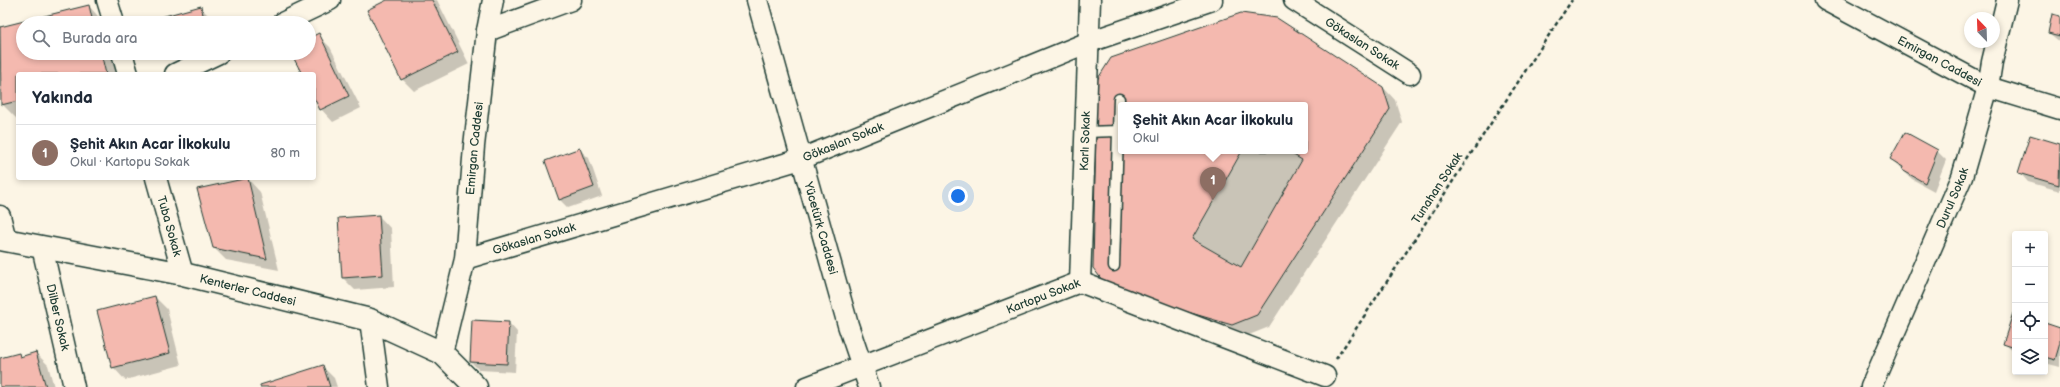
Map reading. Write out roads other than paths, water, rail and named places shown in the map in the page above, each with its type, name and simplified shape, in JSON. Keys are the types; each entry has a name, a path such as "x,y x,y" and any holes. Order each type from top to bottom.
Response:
{"street":[{"path":"107,0 112,16"},
{"path":"297,16 330,0"},
{"name":"Emirgan Caddesi","path":"442,353 465,259 474,146 487,31 493,0"},
{"path":"487,31 571,0"},
{"name":"Yücetürk Caddesi","path":"757,0 848,324 869,387"},
{"name":"Karlı Sokak","path":"1080,282 1090,0"},
{"name":"Gökaslan Sokak","path":"465,259 801,159 1089,42 1212,0"},
{"name":"Gökaslan Sokak","path":"1294,0 1410,74"},
{"name":"Emirgan Caddesi","path":"1825,0 1988,87 2060,109"},
{"name":"Durul Sokak","path":"1871,387 1962,176 1988,87 1992,62 2007,0"},
{"path":"124,60 127,72"},
{"path":"179,72 204,60"},
{"name":"Tuba Sokak","path":"157,180 183,274"},
{"path":"0,216 3,240"},
{"name":"Kenterler Caddesi","path":"3,240 183,274 370,320 442,353 476,387"},
{"name":"Dilber Sokak","path":"42,247 74,387"},
{"name":"Kartopu Sokak","path":"807,387 1080,282 1325,376"},
{"path":"370,320 379,387"}],"lane":[{"path":"1085,132 1118,131 1114,266"}],"place":[{"name":"Şehit Akın Acar İlkokulu","path":"1213,200"}]}
